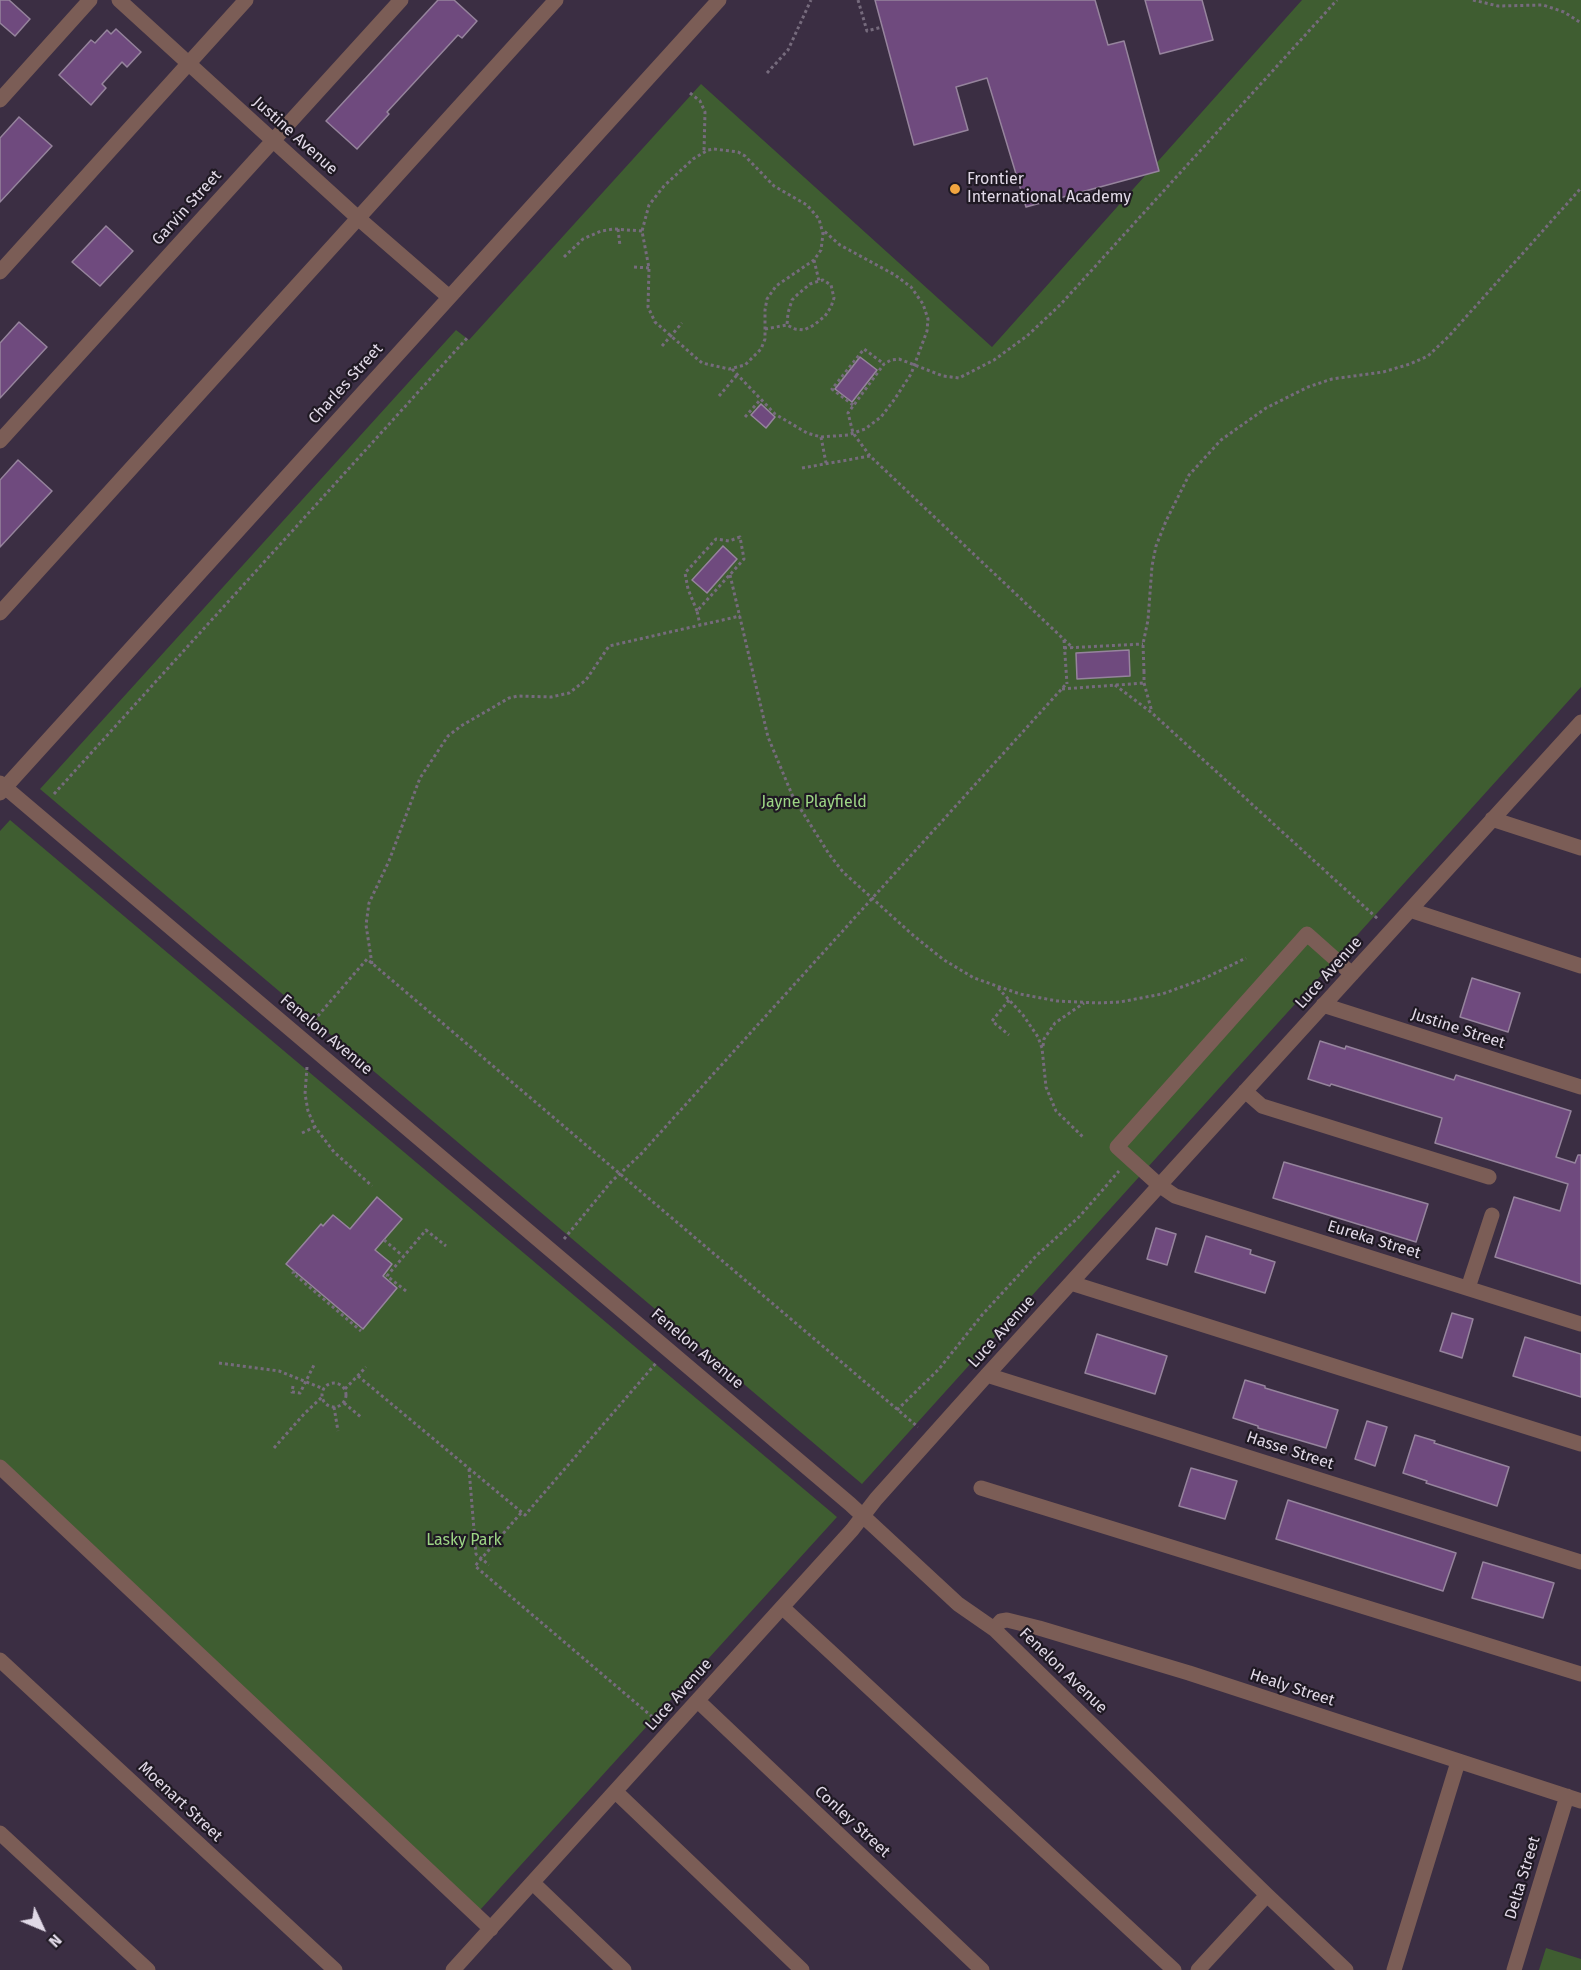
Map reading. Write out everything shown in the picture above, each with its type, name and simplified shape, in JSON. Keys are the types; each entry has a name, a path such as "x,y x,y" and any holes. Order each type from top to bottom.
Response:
{"street":[{"path":"0,100 90,0"},
{"name":"Justine Avenue","path":"118,0 358,218 449,297"},
{"path":"0,272 246,0"},
{"name":"Garvin Street","path":"0,441 401,0"},
{"path":"0,613 556,0"},
{"name":"Charles Street","path":"2,788 719,0"},
{"name":"Luce Avenue","path":"453,1970 698,1701 987,1375 1580,725"},
{"name":"Fenelon Avenue","path":"2,788 300,1037 863,1515 958,1604 994,1629 1346,1970"},
{"path":"1492,819 1581,848"},
{"path":"1410,910 1581,966"},
{"name":"Eureka Street","path":"1352,974 1307,934 1117,1147 1175,1196 1581,1324"},
{"name":"Justine Street","path":"1323,1005 1581,1087"},
{"path":"1245,1091 1262,1106 1489,1177"},
{"path":"1468,1288 1492,1215"},
{"path":"1071,1283 1581,1444"},
{"name":"Hasse Street","path":"987,1375 1581,1562"},
{"path":"0,1467 491,1929"},
{"path":"981,1488 1581,1674"},
{"path":"782,1607 1174,1970"},
{"name":"Healy Street","path":"994,1629 1001,1621 1006,1620 1039,1628 1263,1697 1574,1798"},
{"name":"Moenart Street","path":"0,1660 335,1970"},
{"name":"Conley Street","path":"698,1701 982,1970"},
{"path":"1394,1970 1458,1762"},
{"path":"616,1792 802,1970"},
{"name":"Delta Street","path":"1514,1970 1574,1798"},
{"path":"0,1833 148,1970"},
{"path":"533,1883 624,1970"},
{"path":"1198,1970 1267,1895"}],"path":[{"path":"768,73 788,50 811,0"},
{"path":"858,0 867,31 882,27"},
{"path":"1073,648 870,456 853,433 848,413 884,364 891,360 899,359 944,376 959,378 994,360 1046,320 1337,0"},
{"path":"1473,0 1498,6 1543,5 1564,12 1581,23"},
{"path":"690,93 700,101 705,112 704,152"},
{"path":"724,149 745,156 774,186 807,206 819,219 823,230 821,250 814,260 783,282 772,292 765,304 763,344 756,355 745,365 732,369 702,363 670,337 651,316 647,296 648,268 642,231 646,213 655,197 680,170 704,152 724,149"},
{"path":"1152,712 1144,683 1143,644 1148,620 1152,566 1156,546 1166,521 1190,475 1221,440 1266,408 1308,387 1332,379 1383,372 1428,356 1449,336 1581,188"},
{"path":"564,257 575,245 593,234 618,229 642,231"},
{"path":"618,229 620,246"},
{"path":"732,369 775,414 807,433 821,437 865,429 881,417 900,392 915,364 927,331 928,319 923,304 911,287 895,275 840,245 823,230"},
{"path":"814,260 819,281"},
{"path":"634,267 648,268"},
{"path":"765,329 787,325 804,330 825,316 834,298 831,285 823,280 804,288 792,300 787,325"},
{"path":"662,346 682,323"},
{"path":"54,794 468,337"},
{"path":"853,405 832,389 864,349 884,364"},
{"path":"719,396 738,375"},
{"path":"745,417 761,399"},
{"path":"821,437 826,463"},
{"path":"802,468 870,456"},
{"path":"697,610 744,560 740,537 729,541 716,539 685,573 700,625"},
{"path":"730,574 768,736 793,797 843,872 944,960 974,978 997,986 1041,999 1084,1003 1120,1002 1162,994 1201,980 1246,958"},
{"path":"372,964 366,925 369,903 389,861 420,778 448,736 509,698 550,697 569,693 586,680 609,646 740,616"},
{"path":"1064,638 1068,688"},
{"path":"1064,648 1143,644"},
{"path":"554,1252 610,1182 640,1155 1067,683"},
{"path":"1062,689 1144,683"},
{"path":"1114,685 1152,712 1391,931"},
{"path":"300,1037 367,959 897,1410 932,1436"},
{"path":"997,986 1030,1025 1042,1048"},
{"path":"1009,999 992,1021 1010,1035"},
{"path":"1083,1137 1065,1121 1050,1100 1046,1087 1042,1048 1044,1039 1055,1023 1084,1003"},
{"path":"307,1067 305,1094 308,1111 315,1127 334,1152 372,1186"},
{"path":"302,1133 315,1127"},
{"path":"897,1410 939,1369 982,1315 1037,1255 1080,1216 1120,1170"},
{"path":"406,1291 387,1276 426,1230 447,1246"},
{"path":"384,1240 404,1256"},
{"path":"295,1271 293,1273 361,1331"},
{"path":"358,1376 525,1515 657,1362"},
{"path":"219,1363 279,1371 324,1389"},
{"path":"293,1386 292,1392 300,1393 314,1365"},
{"path":"345,1389 366,1367"},
{"path":"335,1383 345,1389 344,1403 334,1407 328,1405 323,1397 327,1385 335,1383"},
{"path":"274,1448 305,1413 323,1397"},
{"path":"344,1403 362,1418"},
{"path":"334,1407 338,1431"},
{"path":"469,1468 476,1554 489,1565"},
{"path":"521,1512 475,1566 656,1720"}],"green space":[{"name":"Jayne Playfield","path":"1302,0 1581,0 1581,687 862,1484 40,789 456,330 469,340 701,84 992,347"},
{"name":"Lasky Park","path":"10,820 837,1517 480,1910 0,1462 0,831"},
{"path":"1546,1948 1581,1959 1581,1970 1539,1970"}],"building":[{"path":"0,0 9,0 30,19 15,36 0,23"},
{"path":"438,0 454,0 477,21 462,38 458,35 387,112 389,114 357,149 326,121"},
{"path":"875,0 1095,0 1108,45 1124,41 1159,171 1026,207 987,78 956,87 968,130 914,145"},
{"path":"1145,0 1202,0 1213,40 1160,54"},
{"path":"116,29 141,52 127,67 122,62 102,84 106,88 91,105 59,75 91,40 95,43 107,30 111,34"},
{"path":"19,117 52,146 0,202 0,138"},
{"path":"106,226 133,251 100,286 72,262"},
{"path":"19,322 47,347 0,398 0,343"},
{"path":"860,357 877,370 852,402 835,389"},
{"path":"761,404 775,417 766,428 751,415"},
{"path":"18,460 52,491 0,547 0,480"},
{"path":"723,546 737,559 707,593 692,580"},
{"path":"1129,650 1130,676 1077,679 1076,653"},
{"path":"1472,978 1520,993 1508,1032 1460,1017"},
{"path":"1320,1041 1345,1049 1346,1046 1454,1080 1456,1075 1571,1111 1556,1157 1575,1163 1578,1155 1581,1155 1581,1284 1495,1257 1514,1197 1560,1211 1568,1184 1435,1143 1442,1118 1308,1079"},
{"path":"1284,1162 1428,1204 1416,1242 1273,1198"},
{"path":"377,1197 402,1219 375,1250 392,1264 383,1276 397,1288 363,1329 286,1264 321,1224 323,1226 333,1215 350,1229"},
{"path":"1156,1228 1176,1234 1167,1265 1147,1259"},
{"path":"1206,1236 1251,1250 1250,1254 1275,1262 1265,1293 1195,1272"},
{"path":"1452,1313 1473,1319 1462,1358 1440,1351"},
{"path":"1097,1334 1167,1356 1155,1394 1085,1373"},
{"path":"1525,1337 1581,1354 1581,1397 1513,1376"},
{"path":"1245,1380 1338,1410 1326,1448 1258,1428 1258,1426 1233,1418"},
{"path":"1367,1421 1387,1427 1375,1466 1355,1459"},
{"path":"1415,1435 1509,1467 1497,1506 1426,1483 1427,1481 1403,1473"},
{"path":"1191,1468 1237,1481 1225,1519 1179,1506"},
{"path":"1288,1500 1456,1553 1443,1591 1276,1539"},
{"path":"1483,1562 1554,1583 1543,1618 1472,1598"}],"place":[{"name":"Frontier International Academy","path":"955,189"}]}
